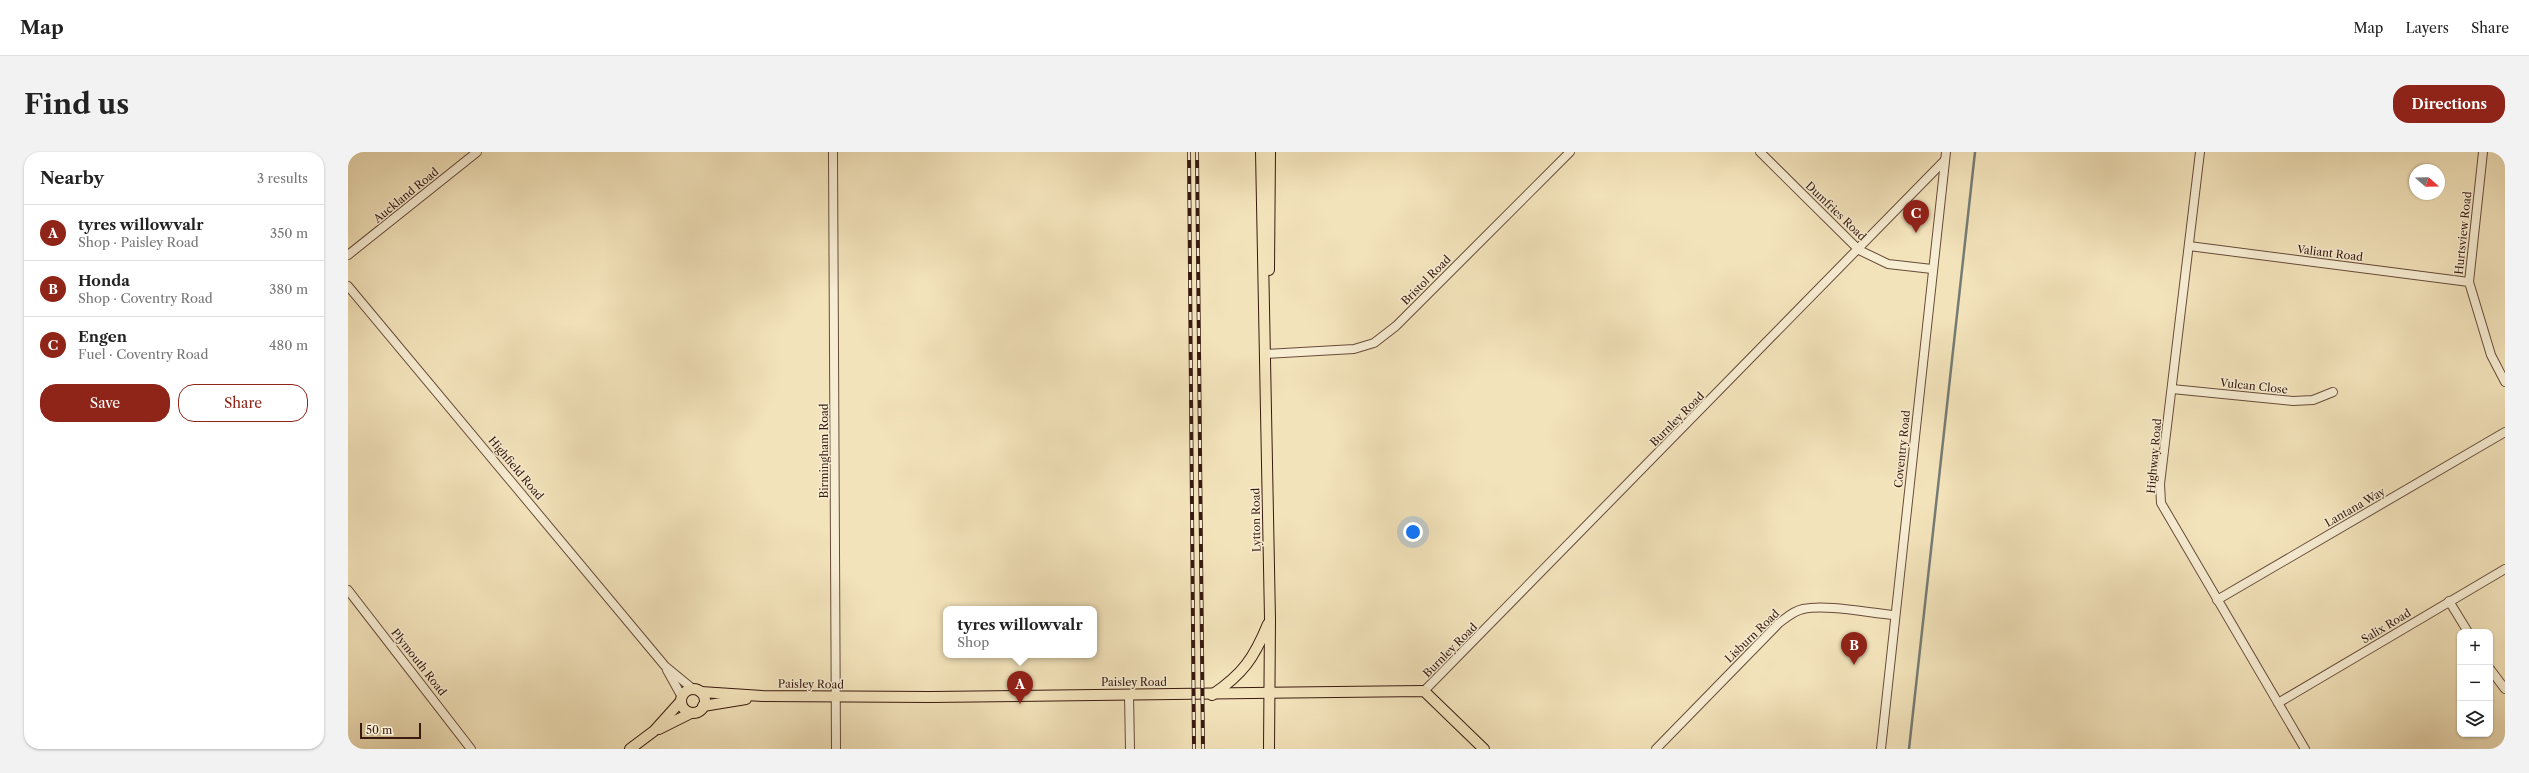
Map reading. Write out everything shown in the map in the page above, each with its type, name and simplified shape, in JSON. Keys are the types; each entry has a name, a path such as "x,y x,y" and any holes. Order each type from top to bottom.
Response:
{"main road":[{"name":"Lytton Road","path":"1261,152 1262,273 1264,290 1270,619 1269,749"},
{"name":"Lytton Road","path":"1264,290 1269,273 1270,152"},
{"path":"1212,694 1229,684 1251,661 1270,619"},
{"name":"Paisley Road","path":"697,691 762,696 836,697 1424,691"},
{"path":"630,749 654,731 691,713 697,712 703,706 704,699 697,691 686,692 682,699 654,731"},
{"path":"1424,691 1484,749"},
{"name":"Paisley Road","path":"703,706 762,696"},
{"path":"682,699 685,710 691,713"}],"street":[{"name":"Auckland Road","path":"348,255 477,152"},
{"name":"Birmingham Road","path":"833,152 836,749"},
{"name":"Bristol Road","path":"1265,354 1354,349 1374,343 1396,326 1570,152"},
{"name":"Dumfries Road","path":"1760,152 1858,250 1888,264 1932,269"},
{"name":"Coventry Road","path":"1881,749 1932,269 1946,152"},
{"name":"Highway Road","path":"2200,152 2160,488 2161,503 2304,749"},
{"name":"Hurtsview Road","path":"2483,152 2469,282 2491,355 2505,382"},
{"name":"Burnley Road","path":"1424,691 1944,161"},
{"name":"Valiant Road","path":"2189,246 2469,282"},
{"name":"Highfield Road","path":"348,286 665,666 697,691"},
{"name":"Vulcan Close","path":"2172,389 2293,401 2313,400 2333,392"},
{"name":"Lantana Way","path":"2217,600 2505,432"},
{"name":"Salix Road","path":"2278,703 2505,569"},
{"name":"Plymouth Road","path":"348,590 471,749"},
{"path":"2449,601 2466,629"},
{"name":"Lisburn Road","path":"1656,749 1779,623 1790,614 1816,608 1895,615"},
{"name":"Highfield Road","path":"665,666 682,699"},
{"path":"2493,673 2505,688"},
{"path":"1129,694 1130,749"}],"waterway":[{"path":"1909,749 1975,152"}],"railway":[{"path":"1189,152 1194,749"},
{"path":"1197,152 1203,749"}],"place":[{"name":"Engen","path":"1916,233"},
{"name":"Honda","path":"1854,665"},
{"name":"tyres willowvalr","path":"1020,704"}]}
